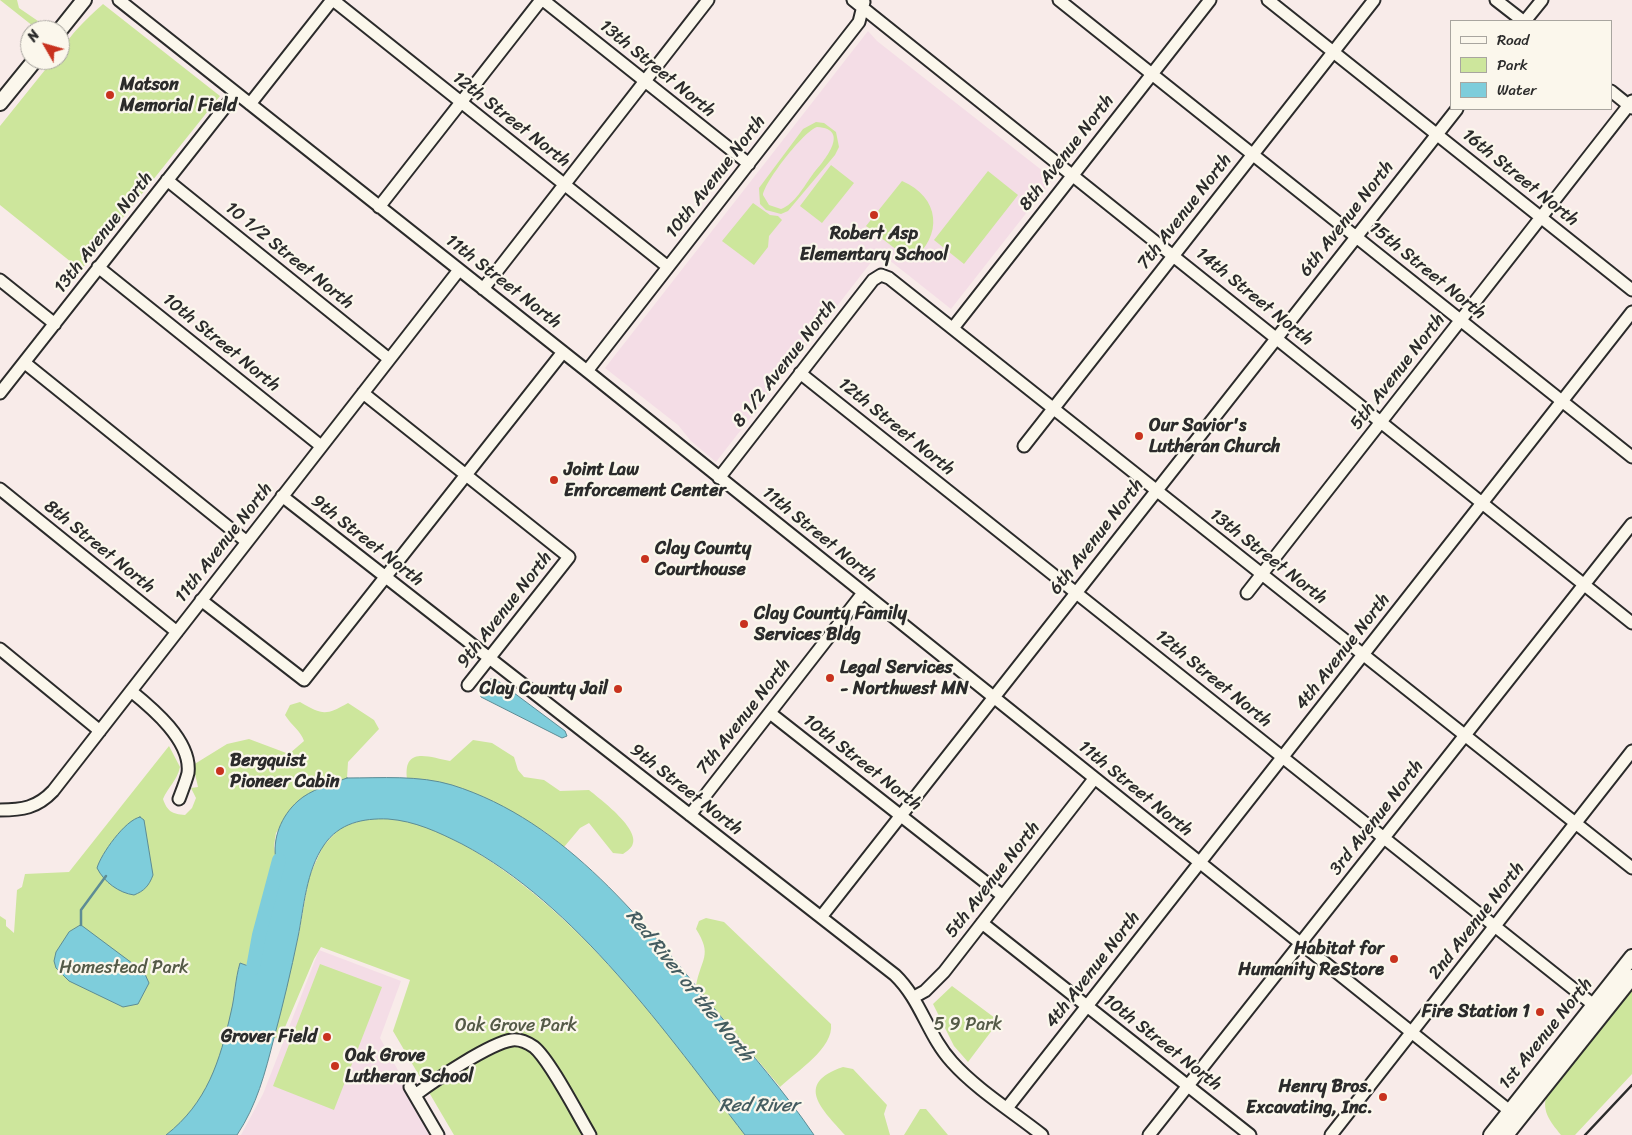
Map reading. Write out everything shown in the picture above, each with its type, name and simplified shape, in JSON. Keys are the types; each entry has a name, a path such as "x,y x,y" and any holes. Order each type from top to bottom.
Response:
{"main road":[{"path":"68,20 84,0"},
{"path":"0,102 27,70"},
{"name":"1st Avenue North","path":"1491,1135 1514,1115 1599,1009 1632,957"},
{"name":"1st Avenue North","path":"1599,1009 1632,977"},
{"name":"1st Avenue North","path":"1506,1135 1514,1115"}],"street":[{"name":"11th Street North","path":"119,0 587,371 1514,1115"},
{"name":"12th Street North","path":"332,0 668,267"},
{"path":"250,104 332,0"},
{"path":"379,207 542,0"},
{"name":"13th Street North","path":"542,0 748,164"},
{"path":"483,289 708,0"},
{"name":"14th Street North","path":"853,0 863,4 1173,256 1632,622"},
{"name":"15th Street North","path":"1059,0 1632,457"},
{"name":"8th Avenue North","path":"952,328 1210,0"},
{"name":"16th Street North","path":"1268,0 1632,290"},
{"name":"7th Avenue North","path":"1024,446 1374,0"},
{"path":"1496,0 1523,20"},
{"path":"1525,20 1542,0"},
{"name":"10th Avenue North","path":"587,371 859,22 863,4"},
{"path":"1612,92 1631,105"},
{"name":"13th Avenue North","path":"0,394 236,93"},
{"name":"5th Avenue North","path":"1247,593 1631,105"},
{"name":"6th Avenue North","path":"820,917 1456,110"},
{"name":"10 1/2 Street North","path":"168,180 389,359"},
{"name":"10th Street North","path":"98,267 321,446"},
{"name":"11th Avenue North","path":"0,810 22,810 38,805 47,798 459,270"},
{"name":"13th Street North","path":"882,275 889,278 1632,868"},
{"name":"8 1/2 Avenue North","path":"719,478 873,280 882,275"},
{"path":"0,280 55,324"},
{"name":"4th Avenue North","path":"1007,1108 1632,312"},
{"path":"201,600 304,680 563,352"},
{"path":"25,363 247,542"},
{"name":"12th Street North","path":"800,373 1599,1009"},
{"path":"363,393 465,476"},
{"name":"9th Avenue North","path":"465,476 569,557 468,685"},
{"name":"8th Street North","path":"0,489 176,632"},
{"name":"9th Street North","path":"282,496 895,975 914,997 934,1037 952,1062 1042,1135"},
{"name":"3rd Avenue North","path":"1149,1135 1632,524"},
{"name":"7th Avenue North","path":"690,815 863,593"},
{"path":"0,650 100,731"},
{"path":"131,691 170,727 182,750 188,772 179,799"},
{"name":"10th Street North","path":"770,713 1003,896"},
{"name":"2nd Avenue North","path":"1331,1135 1632,751"},
{"name":"5th Avenue North","path":"914,997 936,982 1094,779"},
{"name":"10th Street North","path":"982,923 1250,1135"},
{"path":"438,1135 412,1091 512,1040 522,1041 540,1053 590,1135"}],"shaded area":[{"name":"Robert Asp Elementary School","path":"868,31 877,41 1053,179 951,309 879,252 716,462 691,441 678,425 605,368"},
{"name":"Oak Grove Lutheran School","path":"319,950 401,981 380,1038 434,1135 241,1135 263,1094"}],"green space":[{"path":"0,0 17,0 19,8 37,20 25,20"},
{"path":"103,4 220,96 81,270 0,205 0,126 45,70 70,70 70,38"},
{"path":"816,122 824,123 836,132 839,147 835,155 788,211 781,214 766,210 760,204 759,188 803,129","holes":["817,127 827,129 833,134 832,147 799,194 791,203 781,209 769,205 763,195 765,188 786,157 811,130"]},
{"path":"831,165 854,183 822,223 800,206"},
{"path":"988,171 1018,195 964,264 934,240"},
{"path":"902,181 915,188 924,197 930,207 933,218 933,229 929,240 922,251 911,261 866,226"},
{"path":"753,203 770,215 778,216 782,220 769,236 768,247 754,265 722,241"},
{"name":"Homestead Park","path":"300,702 324,712 329,712 348,703 374,720 379,729 348,762 347,778 298,801 276,833 274,846 276,860 271,889 251,967 240,963 224,1045 210,1081 195,1108 166,1135 0,1135 0,916 6,920 6,926 14,933 17,890 22,887 25,874 69,872 169,746 180,767 177,776 163,799 171,811 185,815 192,808 196,798 191,788 198,787 193,765 227,744 249,739 289,754 304,741 301,734 285,715 290,705"},
{"path":"473,740 492,743 514,757 518,770 524,777 544,780 560,791 589,790 610,807 626,824 633,839 632,846 623,854 613,853 589,823 580,828 564,847 544,831 451,785 407,779 409,762 413,758 426,756 450,761"},
{"name":"Oak Grove Park","path":"370,818 404,820 440,833 496,865 533,893 567,923 631,990 745,1135 454,1135 393,1031 410,980 321,947 314,959 280,1039 274,1038 298,938 309,877 323,846 341,827"},
{"path":"706,918 724,922 831,1024 827,1042 821,1050 780,1087 696,986 705,952 704,945 696,929 699,921"},
{"name":"Grover Field","path":"320,964 382,987 334,1110 273,1086"},
{"name":"5 9 Park","path":"952,986 999,1021 968,1062 954,1046 933,1004"},
{"path":"1632,988 1632,1074 1575,1135 1561,1135 1547,1115 1545,1104 1548,1092"},
{"path":"843,1067 853,1069 887,1105 884,1114 890,1135 845,1135 828,1116 817,1098 816,1089 819,1081 828,1074"},
{"path":"920,1109 926,1109 948,1135 904,1135"}],"water":[{"path":"494,678 565,731 567,736 562,738 481,697 480,693 489,680"},
{"name":"Red River","path":"347,778 413,778 452,785 493,801 532,823 567,849 601,879 662,945 780,1088 814,1135 745,1135 684,1055 617,974 581,936 543,901 504,870 462,844 417,825 398,820 379,819 352,823 344,827 324,845 313,866 306,890 290,975 267,1064 250,1112 237,1135 166,1135 180,1123 202,1095 216,1064 231,1012 240,963 251,967 276,860 275,844 279,828 292,807 303,797"},
{"path":"140,817 144,820 153,875 146,888 134,895 123,892 113,886 97,868 114,838 134,819"},
{"path":"81,925 144,972 149,983 138,1004 123,1007 69,981 56,968 54,961 56,952 69,932"}],"waterway":[{"name":"Red River of the North","path":"253,968 259,935 279,860"},
{"path":"81,925 81,910 106,876"}],"railway":[{"path":"1585,1135 1632,1085"}],"place":[{"name":"Matson Memorial Field","path":"110,95"},
{"name":"Robert Asp Elementary School","path":"874,215"},
{"name":"Our Savior's Lutheran Church","path":"1139,436"},
{"name":"Joint Law Enforcement Center","path":"554,480"},
{"name":"Clay County Courthouse","path":"645,559"},
{"name":"Clay County Family Services Bldg","path":"744,624"},
{"name":"Legal Services - Northwest MN","path":"830,678"},
{"name":"Clay County Jail","path":"618,689"},
{"name":"Bergquist Pioneer Cabin","path":"220,771"},
{"name":"Habitat for Humanity ReStore","path":"1394,959"},
{"name":"Fire Station 1","path":"1540,1012"},
{"name":"Grover Field","path":"327,1037"},
{"name":"Oak Grove Lutheran School","path":"335,1066"},
{"name":"Henry Bros. Excavating, Inc.","path":"1383,1097"}]}
